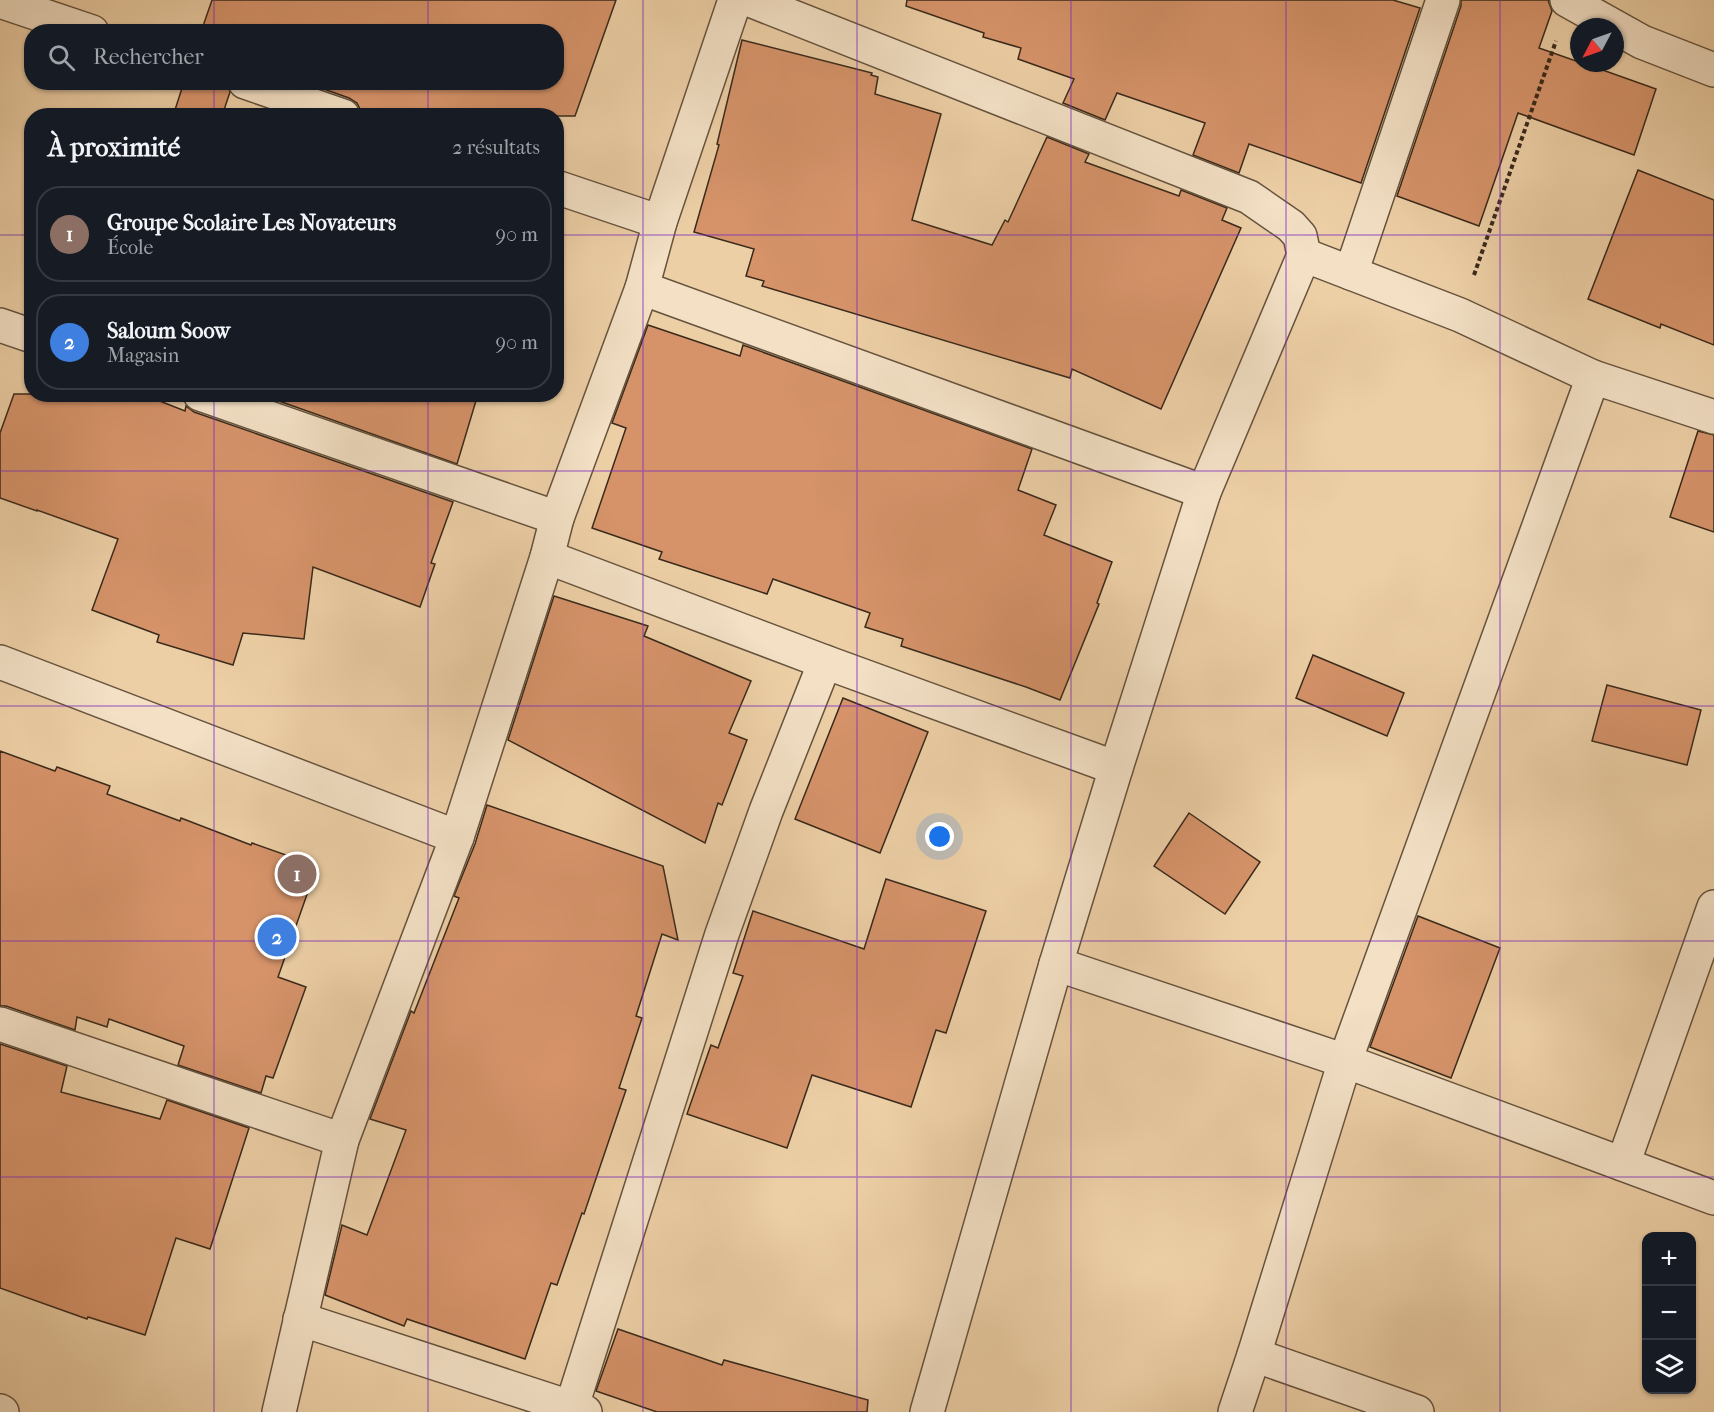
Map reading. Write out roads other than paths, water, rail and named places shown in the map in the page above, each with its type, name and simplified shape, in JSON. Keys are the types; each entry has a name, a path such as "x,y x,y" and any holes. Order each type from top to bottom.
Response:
{"street":[{"path":"279,1412 342,1140 457,837 547,557 557,518 642,288 660,222 735,0"},
{"path":"750,0 1249,197 1291,225 1300,236 1304,255 1204,492 1056,964 927,1412"},
{"path":"1351,273 1443,0"},
{"path":"0,1 68,24"},
{"path":"1568,1 1642,42 1714,70"},
{"path":"268,90 320,108"},
{"path":"564,190 660,222"},
{"path":"1304,255 1460,315 1593,377 1714,417"},
{"path":"642,288 1204,492"},
{"path":"0,326 24,334"},
{"path":"1235,1412 1345,1061 1593,377"},
{"path":"223,402 557,518"},
{"path":"547,557 1116,768"},
{"path":"0,662 457,837"},
{"path":"300,1319 576,1410 722,934 766,811 825,662"},
{"path":"1623,1164 1714,907"},
{"path":"1056,964 1345,1061 1714,1198"},
{"path":"0,1024 342,1140"},
{"path":"1254,1355 1418,1412"}],"place":[{"name":"Groupe Scolaire Les Novateurs","path":"297,874"},
{"name":"Saloum Soow","path":"277,937"}]}
